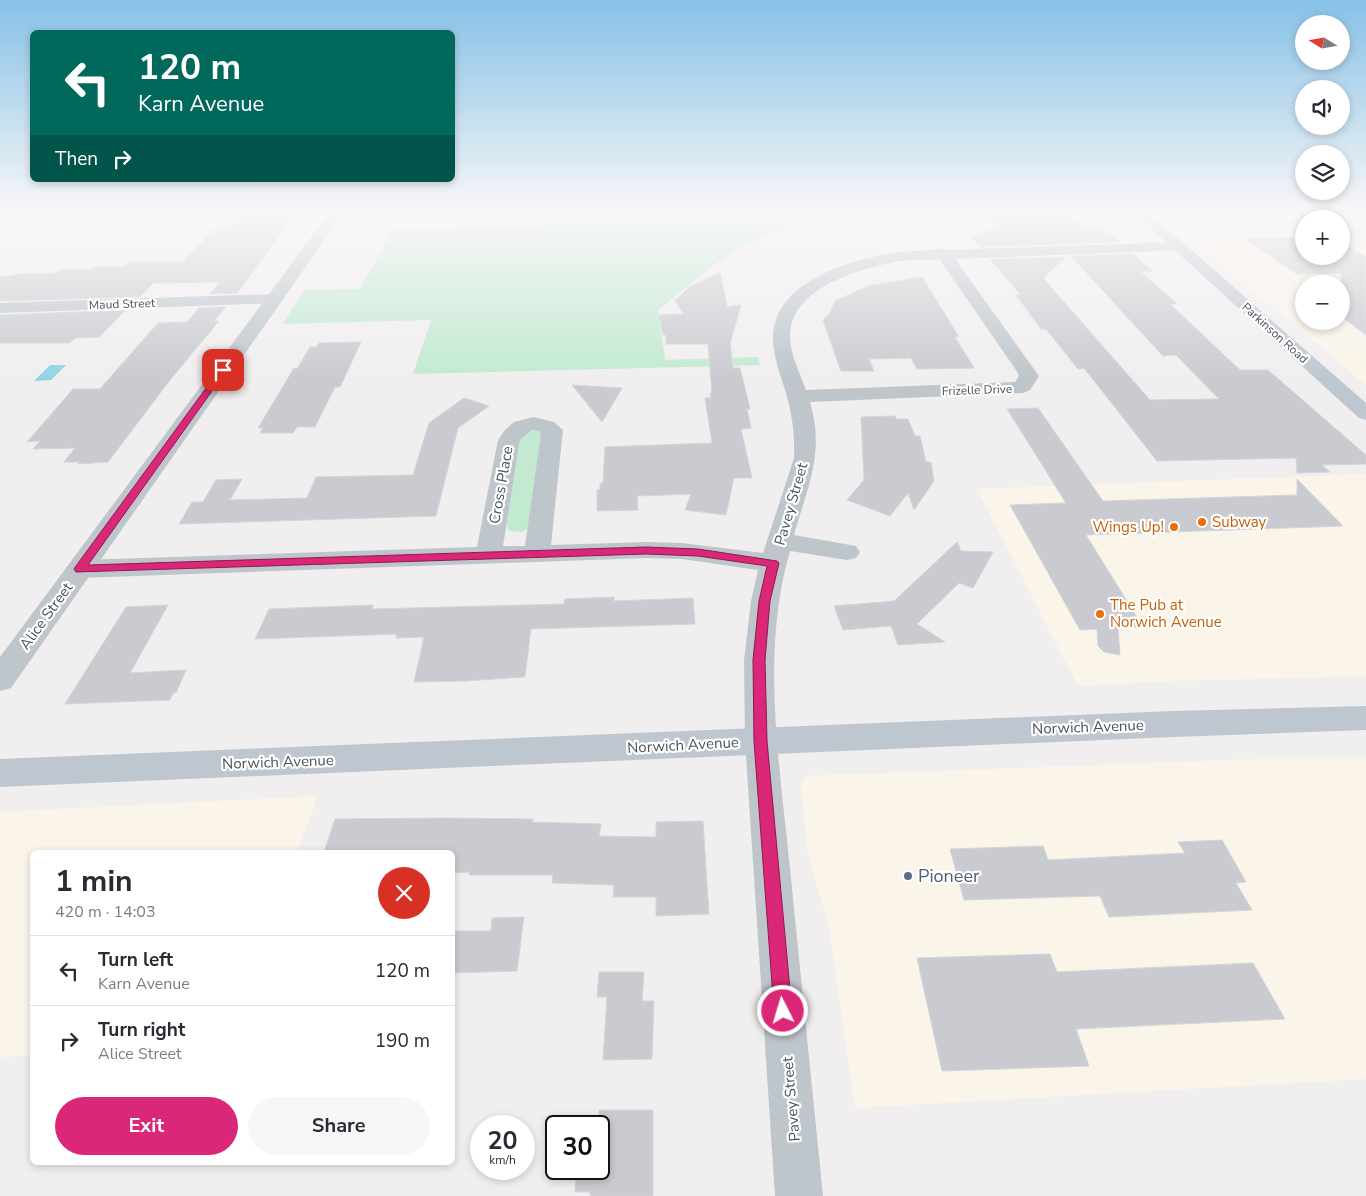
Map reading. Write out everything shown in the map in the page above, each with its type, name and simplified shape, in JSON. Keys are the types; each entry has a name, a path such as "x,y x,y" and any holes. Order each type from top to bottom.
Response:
{"main road":[{"name":"Parkinson Road","path":"1202,268 1366,414"},
{"name":"Norwich Avenue","path":"0,773 1174,724 1366,718"}],"street":[{"name":"Alice Street","path":"0,680 297,268"},
{"name":"Pavey Street","path":"799,1196 761,741 759,660 765,601 777,552 805,458 807,434 798,396 782,349 781,336 787,312 797,299 821,280 854,268"},
{"name":"Frizelle Drive","path":"798,396 1016,390 1023,386 1029,376 1026,370 954,268"},
{"name":"Maud Street","path":"0,308 274,299"},
{"name":"Cross Place","path":"490,554 509,440 513,432 518,428 538,424 548,427 552,430 552,434 537,553"},
{"path":"80,569 490,554 682,551 846,552"}],"shaded area":[{"path":"1223,268 1366,268 1366,385 1299,330 1350,330 1350,275 1295,275 1295,327"},
{"path":"1366,474 1366,676 1171,681 1078,686 977,489"},
{"path":"1257,759 1366,759 1366,1079 855,1108 829,927 808,854 801,784 806,776"},
{"path":"318,796 298,850 30,850 30,1056 0,1057 0,812"}],"green space":[{"path":"372,268 710,268 658,310 665,360 758,357 760,365 413,374 431,320 282,324 305,290 360,289"},
{"path":"537,430 542,432 531,528 521,532 509,531 506,524 521,437 528,431"}],"water":[{"path":"50,365 66,365 51,380 34,381"}],"building":[{"path":"256,268 237,293 210,294 220,282 153,283 140,297 0,301 0,276 93,269"},
{"path":"998,268 1054,268 1043,278 1150,400 1219,399 1176,355 1163,356 1082,268 1148,268 1152,271 1140,271 1177,304 1170,304 1240,370 1268,370 1366,455 1366,464 1322,465 1330,472 1297,473 1296,458 1157,461 1084,368 1078,369 1046,329 1041,329 1016,295 1021,295"},
{"path":"1288,268 1366,268 1366,335 1350,323 1350,275 1341,275 1341,273 1297,274"},
{"path":"720,272 727,307 741,305 730,343 733,368 740,368 750,409 747,409 751,428 741,429 752,478 734,478 726,515 685,510 691,494 637,496 638,510 597,511 597,490 600,490 600,483 603,483 605,447 712,443 705,398 711,398 710,393 712,393 708,344 666,344 666,335 663,335 659,315 684,314 675,301 688,288"},
{"path":"922,277 959,337 955,337 974,368 917,369 911,358 869,359 874,371 841,371 823,320 830,313 835,301 868,286"},
{"path":"226,307 214,321 219,321 170,380 108,462 78,464 80,462 64,462 75,448 33,449 40,441 27,442 73,389 100,389 158,323 187,322 199,308"},
{"path":"126,310 99,337 75,338 70,343 0,343 0,315"},
{"path":"361,342 340,387 335,387 315,427 297,427 293,433 260,433 263,428 258,428 294,368 297,369 310,347 316,347 319,343"},
{"path":"572,385 622,388 602,422"},
{"path":"464,398 489,406 458,428 436,516 179,524 192,502 203,502 216,480 242,479 230,500 307,498 316,477 413,475 429,423"},
{"path":"1038,408 1103,501 1297,495 1297,479 1343,526 1086,535 1143,627 1118,628 1120,655 1104,652 1098,646 1097,629 1080,630 1010,505 1066,503 1007,409"},
{"path":"895,416 896,419 908,419 915,436 920,436 926,462 931,462 934,481 914,510 908,493 890,516 847,500 864,480 861,417"},
{"path":"957,542 961,551 993,552 973,588 959,583 917,624 945,642 898,645 891,626 843,630 834,606 894,601"},
{"path":"614,597 614,601 693,598 695,624 531,629 525,677 465,681 414,682 424,637 396,638 397,634 255,639 269,609 373,605 372,609 564,604 565,599"},
{"path":"168,605 130,673 186,670 176,693 173,693 170,700 65,704 126,607"},
{"path":"335,819 533,819 532,822 601,824 599,836 656,837 656,822 703,821 709,914 656,916 656,897 613,897 614,885 552,883 553,875 469,875 470,872 455,873 455,850 325,850"},
{"path":"1222,840 1246,882 1236,883 1252,910 1109,917 1100,896 964,900 950,849 1043,846 1048,860 1185,853 1178,842"},
{"path":"524,917 517,971 455,973 456,931 491,931 492,918"},
{"path":"1050,954 1057,972 1253,963 1285,1019 1076,1029 1089,1066 942,1071 917,958"},
{"path":"599,972 644,972 642,1001 654,1001 652,1059 603,1060 607,997 597,997"},
{"path":"599,1110 653,1110 653,1196 590,1196 590,1192 575,1192 576,1180 610,1180 610,1115 599,1115"}],"place":[{"name":"Subway","path":"1202,522"},
{"name":"Wings Up!","path":"1174,527"},
{"name":"The Pub at Norwich Avenue","path":"1100,614"},
{"name":"Pioneer","path":"908,876"}],"route":[{"path":"223,370 80,569 646,550 682,551 773,563 765,601 759,660 761,741 783,1011"}]}
